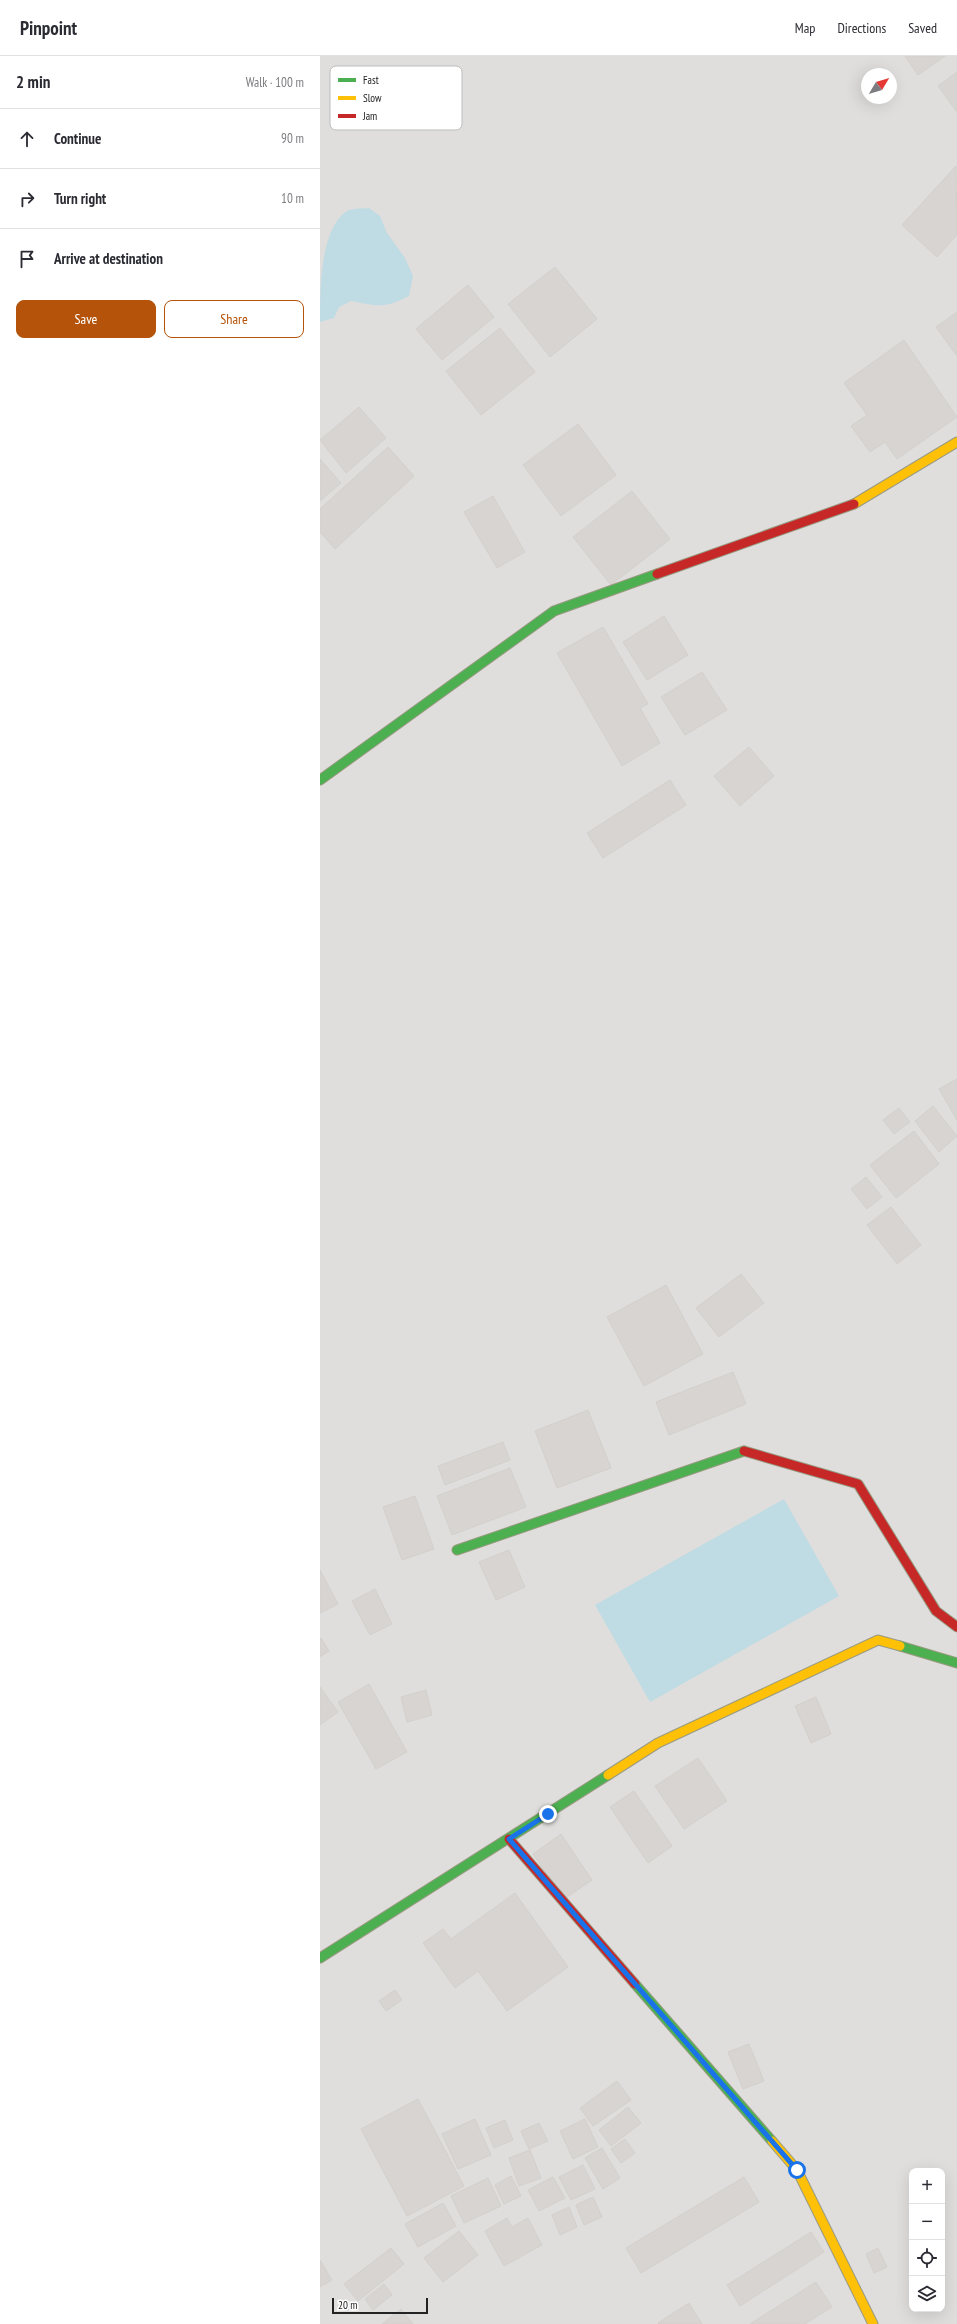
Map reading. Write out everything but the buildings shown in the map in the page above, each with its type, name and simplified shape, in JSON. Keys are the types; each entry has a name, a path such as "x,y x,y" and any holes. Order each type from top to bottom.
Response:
{"street":[{"path":"320,780 554,611 854,504 957,442"},
{"path":"457,1550 746,1450 858,1484 936,1611 957,1626"},
{"path":"320,1958 658,1743 878,1640 957,1663"},
{"path":"509,1839 797,2170 873,2324"}],"shaded area":[{"path":"320,56 957,56 957,2324 320,2324"}],"water":[{"path":"369,208 380,216 387,233 405,258 413,276 409,296 387,305 375,305 351,301 339,307 334,318 320,322 321,277 323,261 331,231 338,220 347,211"},
{"path":"784,1499 839,1596 650,1702 595,1605"}],"traffic: fast":[{"path":"320,780 554,611 657,574"},
{"path":"457,1550 744,1451"},
{"path":"900,1646 957,1663"},
{"path":"320,1958 608,1775"},
{"path":"635,1984 772,2141"}],"traffic: slow":[{"path":"854,504 957,442"},
{"path":"608,1775 658,1743 878,1640 900,1646"},
{"path":"772,2141 797,2170 873,2324"}],"traffic: jam":[{"path":"657,574 854,504"},
{"path":"744,1451 858,1484 936,1611 957,1627"},
{"path":"509,1839 635,1984"}],"route":[{"path":"548,1814 509,1839 797,2170"}]}
